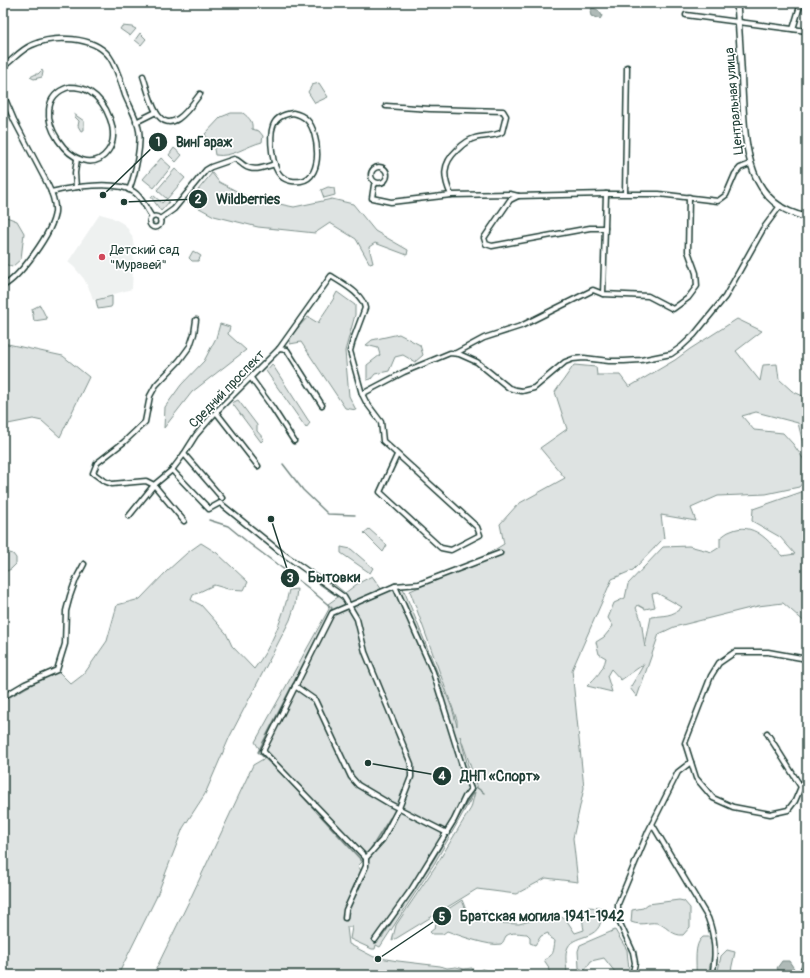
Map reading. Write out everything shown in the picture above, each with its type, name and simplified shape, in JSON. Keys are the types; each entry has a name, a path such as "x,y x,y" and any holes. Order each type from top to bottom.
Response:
{"street":[{"name":"Центральная улица","path":"737,3 744,113 750,164 762,189 771,199 793,213 807,217"},
{"path":"793,29 801,3"},
{"path":"686,14 807,31"},
{"path":"3,67 24,49 50,40 66,39 99,46 113,63 139,130 139,145 130,190"},
{"path":"625,193 627,67"},
{"path":"143,76 156,112 166,121 175,121 187,112 200,94"},
{"path":"69,87 85,89 96,96 105,109 112,129 112,143 101,158 89,161 77,158 71,156 62,146 53,131 49,120 50,108 53,99 60,91 69,87"},
{"path":"3,94 14,120 51,192 55,212 48,233 16,277 3,286"},
{"path":"386,106 503,111 506,116 502,132 497,135 475,138 465,142 450,156 446,165 446,182 451,195"},
{"path":"136,122 156,112"},
{"path":"298,114 310,124 316,142 317,160 314,171 309,178 300,181 286,179 278,173 274,164 271,136 273,126 275,122 284,115 298,114"},
{"path":"76,187 74,173 77,158"},
{"path":"152,217 149,223 154,228 160,224 160,219 174,209 202,174 211,167 234,159 238,160 245,166 254,169 274,164"},
{"path":"376,183 374,185 372,198 391,202 451,195 510,194 518,196 625,193 659,194 718,201 726,195 735,174 740,168 750,164"},
{"path":"382,167 387,173 387,178 382,183 376,183 372,179 371,173 374,168 382,167"},
{"path":"51,192 76,187 108,186 130,190 139,197 152,217"},
{"path":"603,294 606,194"},
{"path":"518,196 510,200 484,238 486,244 492,246 590,228 605,228"},
{"path":"456,353 484,338 521,326 593,290 603,294 648,296 673,309 688,298 696,286 696,272 688,251 689,197"},
{"path":"397,455 380,492 441,548 451,550 480,535 477,527 383,441 381,422 362,394 404,372 450,353 456,353 477,362 509,388 522,391 534,388 565,362 573,359 584,358 624,361 642,360 671,354 694,335 725,297 762,229 780,206"},
{"path":"152,217 157,216 160,219"},
{"name":"Средний проспект","path":"129,516 154,485 172,470 196,435 216,412 279,349 330,276 355,292 364,303 365,308 350,351 362,394"},
{"path":"184,521 154,485 146,481 112,484 104,481 93,473 96,463 124,442 145,422 150,396 156,385 179,361 190,346 196,320"},
{"path":"279,349 286,350 322,405"},
{"path":"251,378 294,441"},
{"path":"216,412 258,466"},
{"path":"184,454 222,498"},
{"path":"172,470 209,509 220,502 222,506 278,550 344,597 357,619 365,652 411,764 411,777 399,808 382,840 366,858 366,866 346,910 345,918"},
{"path":"366,858 263,751 332,613 396,586 419,584 500,554"},
{"path":"3,697 24,684 57,670 65,644 66,611 76,579 84,564"},
{"path":"375,940 411,890 447,833 471,789 465,775 433,672 396,586"},
{"path":"807,659 768,652 735,652 719,663 712,676 685,743 696,778 713,798 733,807 770,814 788,810 795,801 807,778"},
{"path":"296,686 315,700 350,777 358,785 390,804 447,833"},
{"path":"767,733 801,787"},
{"path":"631,975 635,963 633,952 618,919 618,904 652,824 678,772 691,762"},
{"path":"652,824 712,928 715,954 712,975"},
{"path":"800,975 807,962"}],"shaded area":[{"path":"592,8 600,12 602,16 600,19 591,16 590,12"},
{"path":"122,26 136,29 130,36 120,29"},
{"path":"140,33 146,39 141,45 135,40"},
{"path":"42,70 42,77 34,79 30,77 38,74"},
{"path":"319,83 328,97 315,103 308,92 312,85"},
{"path":"231,113 243,113 247,116 251,122 252,129 259,131 263,136 262,142 227,155 215,155 214,149 216,144 214,139 207,139 205,134 221,117"},
{"path":"74,114 84,121 84,130 81,131 78,126 79,121"},
{"path":"174,148 182,155 176,162 169,155"},
{"path":"161,158 171,167 154,188 143,179"},
{"path":"175,169 185,178 167,199 157,190"},
{"path":"212,173 219,182 250,198 294,207 332,199 353,204 375,231 408,250 407,255 375,243 369,247 373,263 370,264 356,239 330,223 315,233 258,227 214,216 188,202"},
{"path":"328,187 334,188 335,195 324,198 321,190"},
{"path":"153,195 162,203 166,199 169,202 161,211 151,197"},
{"path":"3,213 4,216 17,221 24,233 21,259 12,267 3,263"},
{"name":"Детский сад \"Муравей\"","path":"100,214 111,217 122,223 126,226 132,236 134,247 132,289 93,300 84,279 68,262"},
{"path":"193,251 201,256 198,261 192,261 189,258"},
{"path":"337,292 355,305 355,315 345,351 349,396 356,410 345,408 301,342 290,344 290,336 308,317 318,323"},
{"path":"112,296 111,307 98,309 96,300"},
{"path":"40,305 47,319 34,321 32,309"},
{"path":"737,319 762,331 736,351 760,381 763,365 777,364 779,379 792,391 807,398 807,449 804,447 798,423 756,412 742,416 754,430 783,433 807,464 807,478 799,487 766,494 718,496 691,508 696,521 661,515 664,538 633,570 612,579 572,670 584,788 573,838 578,882 546,878 516,894 477,889 392,941 396,925 435,867 471,808 475,792 434,864 380,947 376,945 375,949 372,949 350,939 352,927 347,927 349,944 374,957 447,968 472,968 473,972 476,973 482,969 499,975 153,975 253,765 265,758 255,742 329,609 328,604 338,597 319,584 324,576 345,593 357,584 372,576 382,590 404,582 406,587 403,588 452,708 457,726 457,720 410,591 470,565 504,544 500,524 518,504 565,478 540,448 567,429 555,392 574,365 596,367 597,375 620,375 629,387 675,360","holes":["460,736 477,785 477,787 468,766","281,774 368,857 362,872 358,866 365,859"]},
{"path":"220,324 230,327 228,334 246,350 192,392 164,428 165,407 181,385 204,361 216,338"},
{"path":"399,334 420,345 423,355 415,362 403,355 395,357 389,371 375,374 371,379 367,380 367,365 380,355 378,348 366,345 372,340"},
{"path":"3,343 63,356 89,377 60,437 42,421 33,419 3,425"},
{"path":"272,364 310,423 306,428 266,371"},
{"path":"238,400 257,425 257,431 264,439 261,442 232,403"},
{"path":"807,490 807,624 783,603 758,606 674,627 659,634 637,697 630,688 644,664 621,680 611,669 607,676 612,692 587,686 599,674 605,663 606,658 599,654 596,642 604,637 613,626 608,618 614,603 625,598 628,584 663,547 689,546 712,552 720,547 720,538 727,533 739,529 746,529 760,534 772,544 782,556 795,554 780,537 752,521 753,509","holes":["657,593 682,607 671,614 651,617 645,647 641,622 636,608 638,605 645,609 655,607 652,594"]},
{"path":"369,529 387,545 383,552 364,533"},
{"path":"201,543 217,553 248,582 244,590 228,589 214,585 193,595 191,600 201,605 226,633 232,646 254,669 266,651 276,631 284,611 289,590 297,589 295,605 290,620 230,736 205,794 183,828 156,898 118,975 3,975 3,701 38,681 59,672 71,684 84,674 107,641 117,605 140,599 167,571"},
{"path":"341,547 351,549 373,568 370,573 341,553"},
{"path":"3,551 13,554 16,558 16,564 11,569 3,573"},
{"path":"462,900 466,910 478,922 485,911 499,923 519,924 548,916 565,918 575,933 584,930 583,918 588,907 601,908 601,919 599,927 595,932 572,942 568,947 566,957 567,975 550,975 548,966 544,960 553,952 555,941 550,938 548,933 541,936 535,945 530,943 530,937 527,934 508,934 501,944 489,944 447,931 443,934 432,934 430,932 435,928 436,923 440,920 442,913"},
{"path":"679,900 684,901 690,908 690,927 683,935 673,933 657,923 639,924 631,922 632,910 643,908 648,904"},
{"path":"615,930 627,950 629,970 624,974 615,972 604,958 591,961 585,970 579,968 578,951 580,945"},
{"path":"703,937 709,937 711,941 711,961 708,975 696,975 696,954 698,944"},
{"path":"727,950 735,952 730,975 717,975 721,956"},
{"path":"782,961 789,961 795,970 794,975 780,975 777,968"}],"waterway":[{"path":"283,464 303,490 328,514 355,515"},
{"path":"209,520 228,526 332,608 258,752 283,775 362,861"},
{"path":"414,889 432,862 476,787 484,793"},
{"path":"370,850 390,818"},
{"path":"382,937 410,894"}],"place":[{"name":"ВинГараж","path":"103,195"},
{"name":"Wildberries","path":"124,202"},
{"name":"Детский сад \"Муравей\"","path":"102,257"},
{"name":"Бытовки","path":"271,519"},
{"name":"ДНП «Спорт»","path":"368,763"},
{"name":"Братская могила 1941-1942","path":"378,959"}]}
